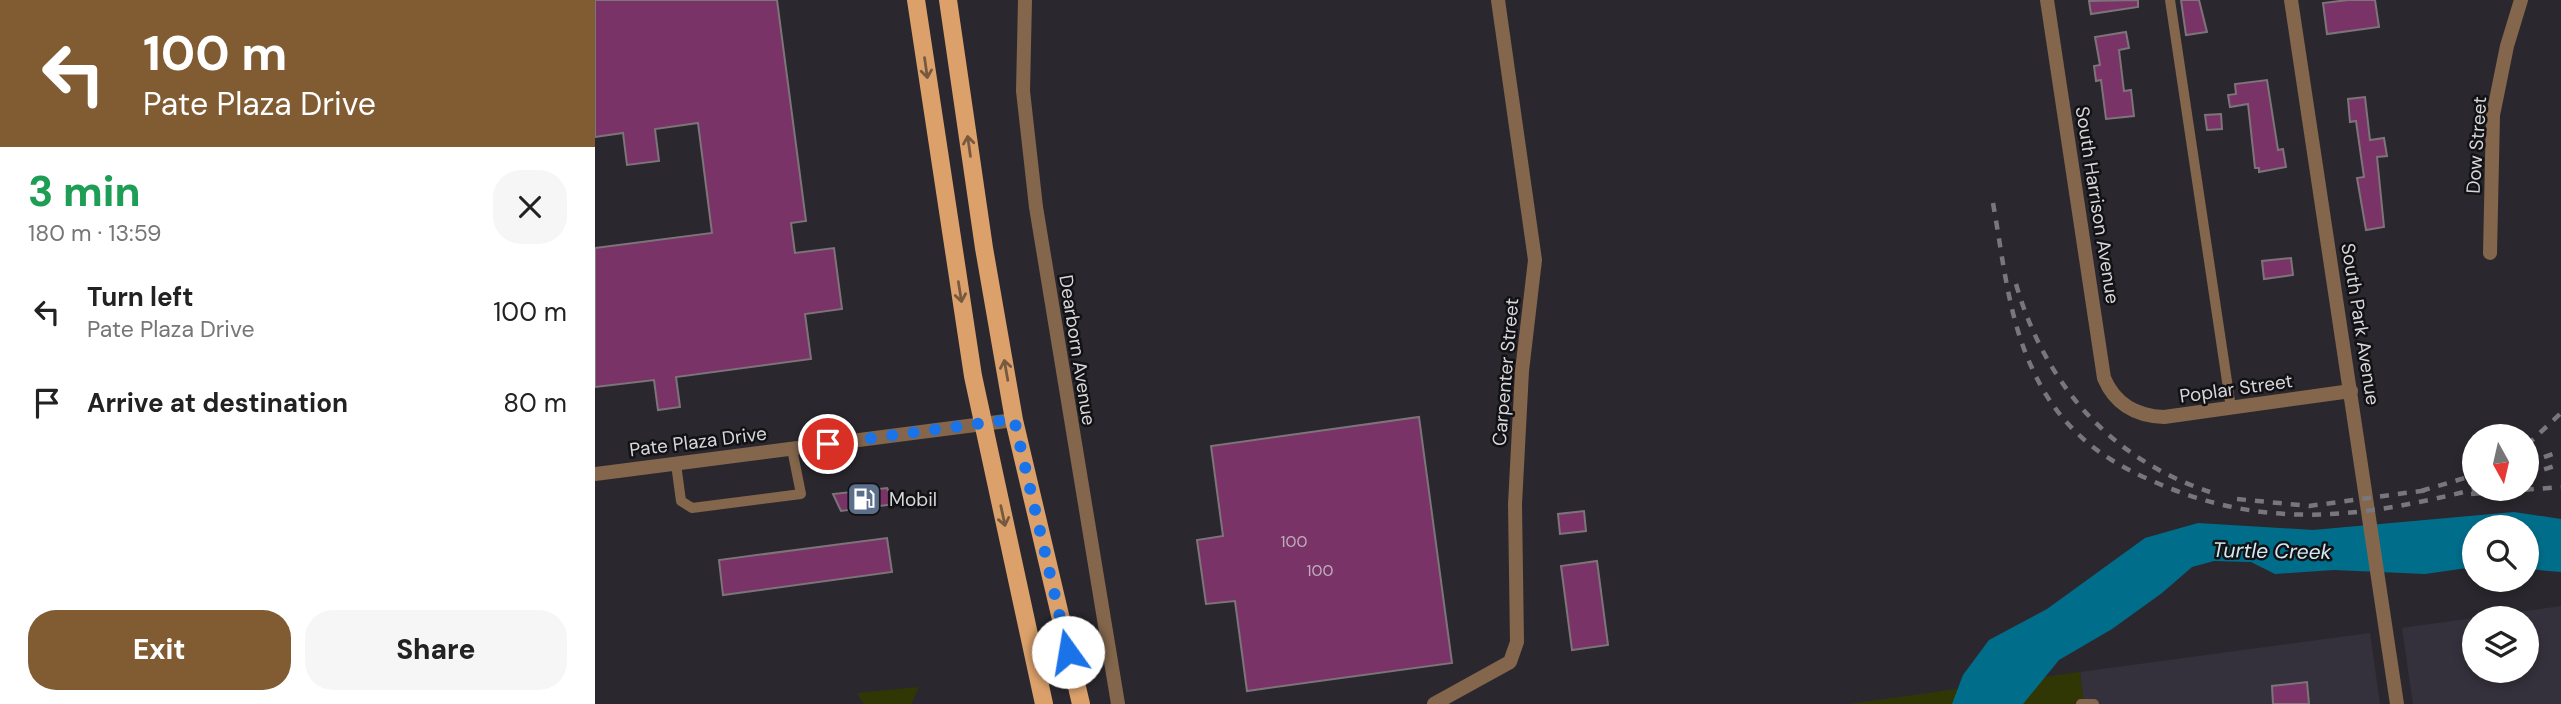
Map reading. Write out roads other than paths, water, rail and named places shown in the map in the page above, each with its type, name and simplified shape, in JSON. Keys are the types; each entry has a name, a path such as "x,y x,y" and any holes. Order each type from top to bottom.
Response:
{"main road":[{"path":"916,0 949,229 983,425 1044,704"},
{"path":"948,0 984,248 1014,419 1080,704"}],"street":[{"name":"Dearborn Avenue","path":"1025,0 1023,91 1036,207 1118,704"},
{"name":"Carpenter Street","path":"1434,704 1510,662 1517,642 1515,503 1523,371 1535,260 1498,0"},
{"name":"South Harrison Avenue","path":"2047,0 2104,378 2110,392 2128,407"},
{"name":"South Park Avenue","path":"2291,0 2397,704"},
{"name":"Dow Street","path":"2490,253 2493,115 2507,46 2521,0"},
{"name":"Poplar Street","path":"2128,407 2140,414 2164,417 2351,391"},
{"name":"Pate Plaza Drive","path":"595,474 1014,419"}],"lane":[{"path":"2170,0 2231,408"},
{"path":"676,464 681,501 692,508 801,495 792,449"},
{"path":"2081,704 2094,704"}],"water":[{"path":"2514,512 2534,515 2480,515"},
{"path":"2539,516 2561,519 2561,572 2539,570"},
{"name":"Turtle Creek","path":"2462,517 2462,569 2425,574 2334,570 2275,574 2251,562 2214,561 2192,567 2162,593 2112,629 2059,660 2023,704 1952,704 1963,675 1989,640 2047,609 2145,538 2198,523 2313,530"}],"railway":[{"path":"1993,203 2012,308 2032,368 2065,421 2111,460 2148,479 2191,496 2232,507 2273,513 2313,515 2353,512 2394,507 2462,492"},
{"path":"2016,284 2044,354 2086,413 2112,438 2142,460 2174,478 2210,492"},
{"path":"2539,434 2561,413"},
{"path":"2539,459 2561,451"},
{"path":"2539,471 2561,464"},
{"path":"2421,491 2462,479"},
{"path":"2539,489 2561,487"},
{"path":"2237,499 2309,506 2428,490"}],"place":[{"name":"Mobil","path":"864,499"}]}
